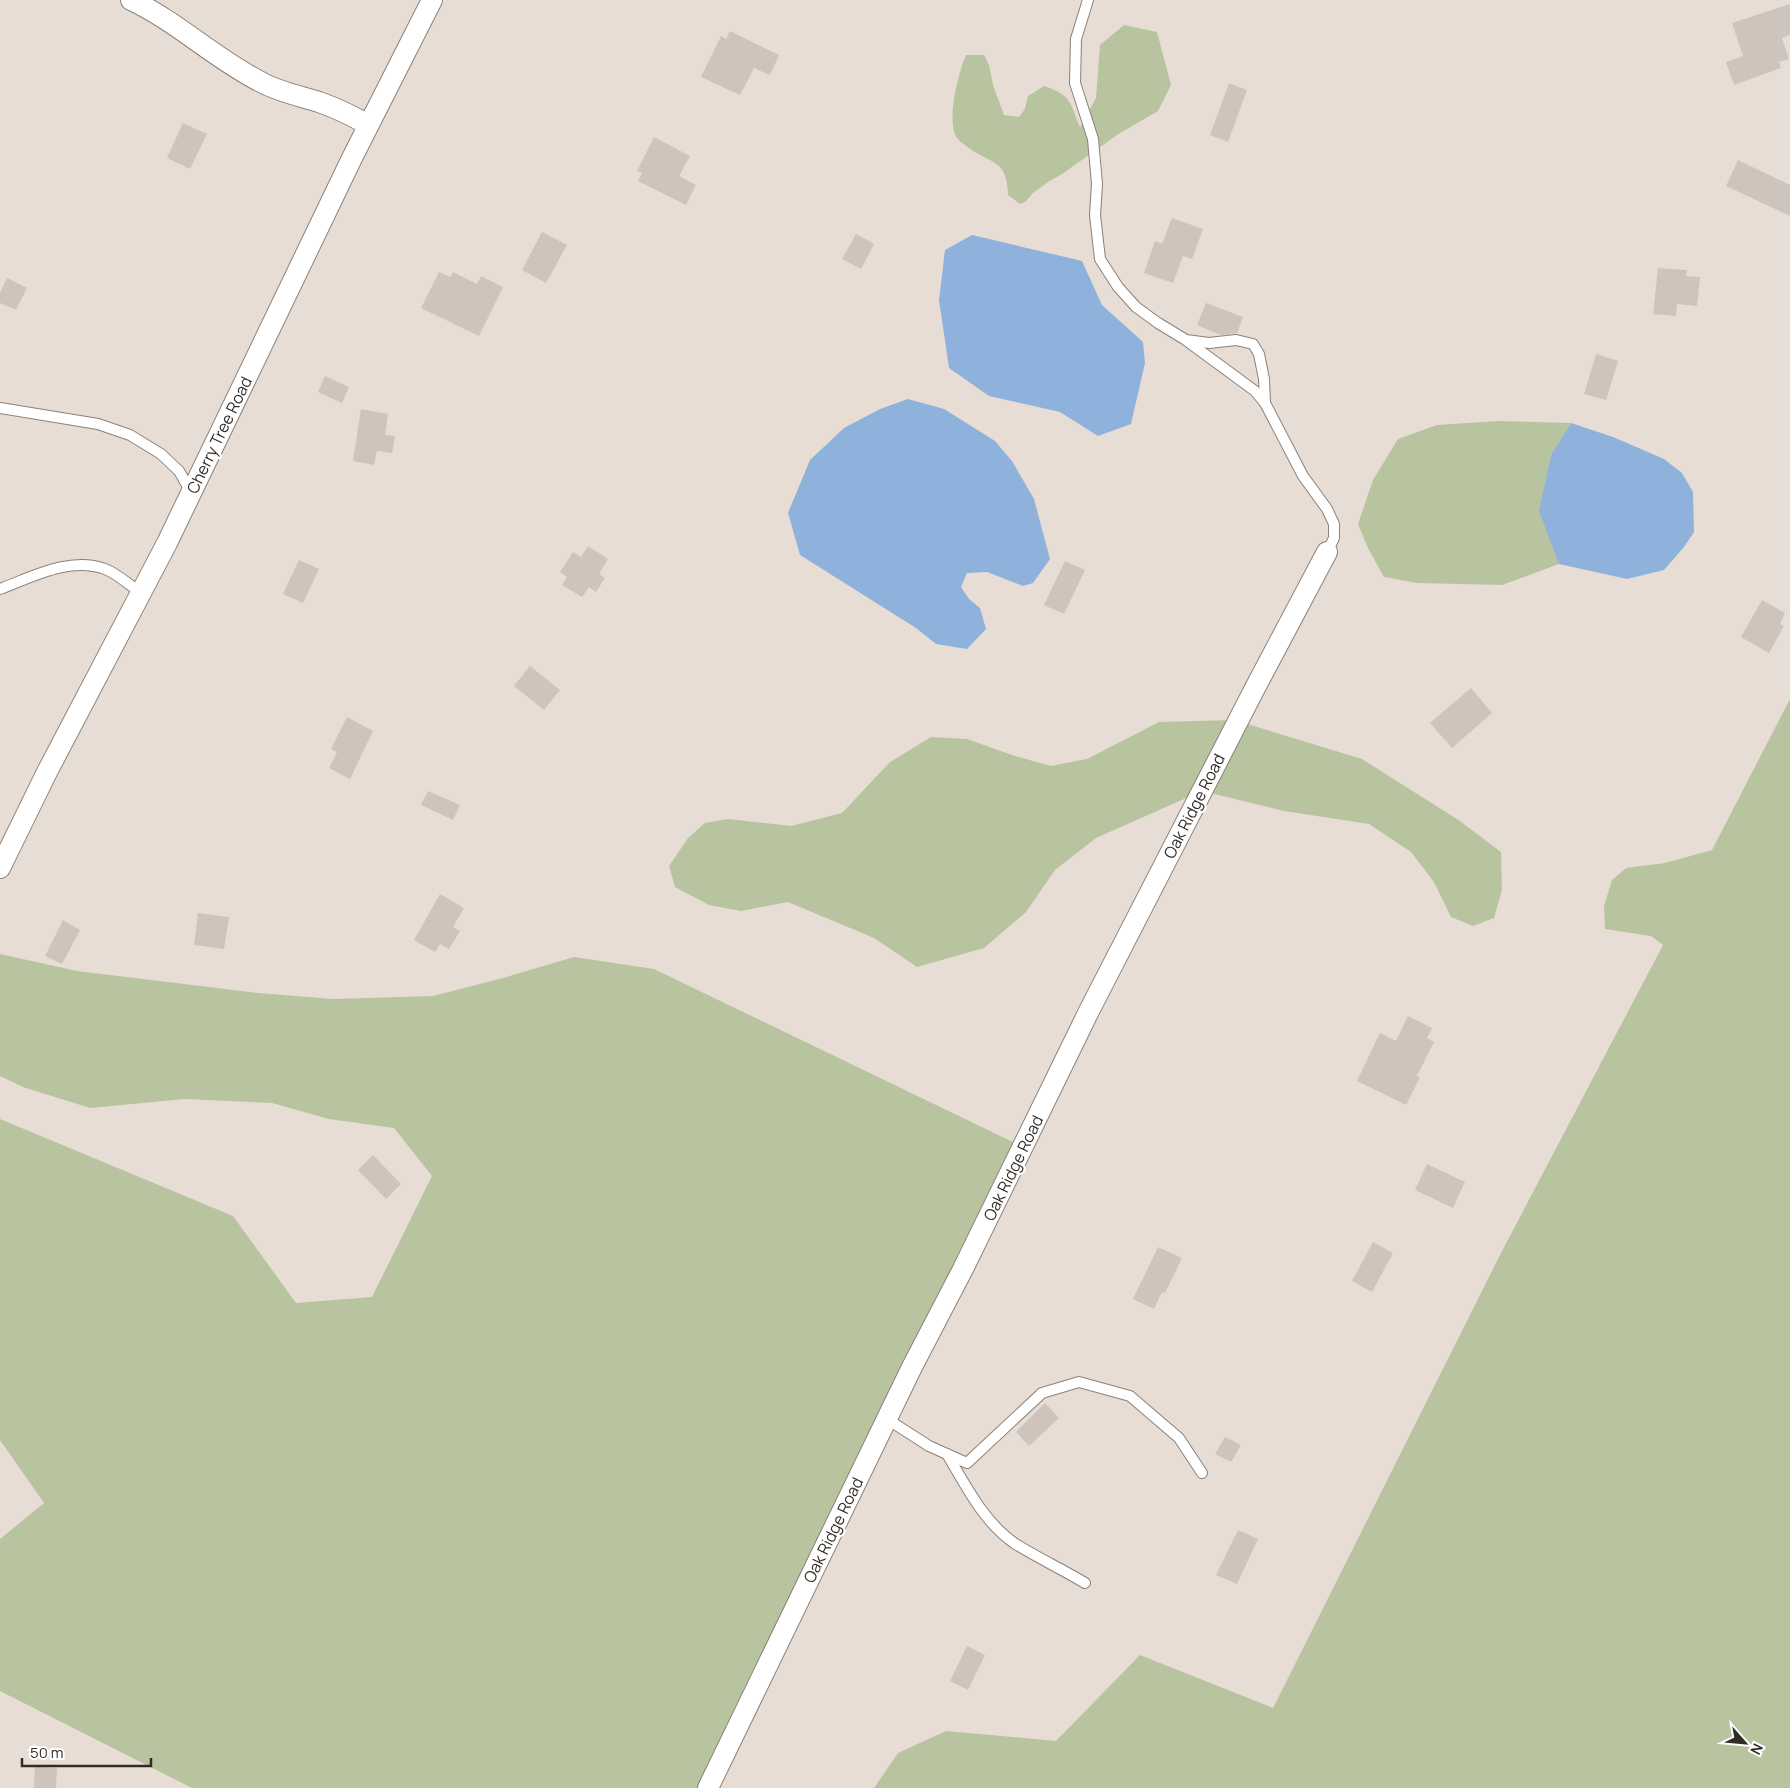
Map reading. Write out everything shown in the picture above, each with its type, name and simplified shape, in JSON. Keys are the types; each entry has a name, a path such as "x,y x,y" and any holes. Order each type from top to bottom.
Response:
{"street":[{"path":"131,0 177,26 261,83 291,95 320,102 368,125"},
{"name":"Cherry Tree Road","path":"0,868 47,772 141,593 368,125 432,0"},
{"name":"Oak Ridge Road","path":"708,1788 912,1367 963,1269 1089,1011 1327,552"}],"lane":[{"path":"1088,0 1076,39 1075,83 1093,139 1097,184 1095,214 1100,259 1118,287 1136,307 1186,340 1255,392 1266,403 1303,476 1327,509 1334,524 1334,538 1327,552"},
{"path":"1186,340 1209,343 1236,340 1253,344 1259,354 1266,403"},
{"path":"0,408 98,424 130,435 161,454 179,471 191,492"},
{"path":"0,589 52,569 80,564 104,569 141,593"},
{"path":"887,1419 929,1446 967,1463 1042,1393 1079,1382 1130,1396 1179,1438 1202,1473"},
{"path":"947,1454 976,1503 993,1524 1014,1542 1085,1583"}],"green space":[{"path":"1124,25 1157,32 1171,85 1158,111 1120,133 1048,182 1033,193 1025,202 1020,204 1008,195 1007,183 1001,168 996,163 966,146 957,138 954,130 954,97 966,55 984,55 989,65 993,85 1004,115 1019,117 1025,109 1028,96 1044,86 1060,93 1069,101 1080,127 1096,98 1100,45"},
{"path":"1499,421 1571,423 1551,455 1540,510 1559,564 1502,585 1417,583 1384,577 1368,548 1358,524 1373,480 1398,439 1437,425"},
{"path":"1790,699 1790,1788 874,1788 898,1753 946,1731 1056,1741 1140,1655 1273,1708 1502,1251 1663,945 1651,936 1605,929 1604,906 1612,880 1626,868 1665,863 1712,850"},
{"path":"1234,720 1362,759 1460,821 1501,852 1502,890 1494,918 1473,926 1451,917 1434,882 1411,852 1369,824 1284,811 1202,791 1096,838 1055,870 1026,912 984,948 917,967 874,938 788,902 741,911 709,905 675,887 669,866 688,838 705,823 728,819 791,826 842,813 890,762 931,737 967,739 1051,766 1087,759 1159,722"},
{"path":"0,954 77,971 258,993 333,999 433,996 574,957 654,969 1023,1147 703,1788 192,1788 0,1691 0,1539 44,1503 0,1440 0,1119 233,1216 296,1303 372,1297 432,1176 394,1128 329,1119 272,1103 185,1099 90,1108 23,1087 0,1076"}],"water":[{"path":"972,235 1082,261 1102,305 1143,342 1145,363 1131,424 1098,436 1060,412 989,396 949,368 939,300 945,250"},
{"path":"908,399 944,409 995,441 1012,461 1034,499 1050,559 1033,583 1023,586 987,572 967,573 961,587 969,599 980,608 986,629 967,649 936,644 916,628 800,555 788,513 810,460 844,428 880,409"},
{"path":"1571,423 1613,437 1664,459 1682,473 1693,492 1694,532 1664,570 1627,579 1559,564 1539,511 1551,455"}],"building":[{"path":"1790,4 1790,35 1782,38 1789,59 1779,62 1781,68 1734,85 1726,62 1743,56 1732,23"},
{"path":"730,31 779,55 770,75 754,68 740,95 701,77 721,36 726,39"},
{"path":"1229,83 1247,90 1228,142 1210,135"},
{"path":"183,123 207,134 190,169 167,158"},
{"path":"654,137 690,156 679,176 696,185 686,205 638,181 642,173 637,171"},
{"path":"1738,160 1790,185 1790,216 1726,186"},
{"path":"1172,218 1203,229 1192,259 1183,256 1173,283 1144,273 1155,241 1162,244"},
{"path":"542,232 567,245 546,283 522,270"},
{"path":"856,234 874,244 861,269 842,259"},
{"path":"1658,268 1687,270 1686,276 1700,277 1697,306 1677,304 1676,316 1653,314"},
{"path":"439,272 450,277 453,272 477,284 481,276 503,287 479,336 421,308"},
{"path":"7,278 27,288 16,310 0,303 0,293"},
{"path":"1206,303 1243,317 1237,333 1221,335 1197,325"},
{"path":"1596,354 1618,361 1606,400 1584,394"},
{"path":"325,376 349,387 342,403 318,392"},
{"path":"361,409 388,414 385,435 395,436 392,453 377,451 374,465 353,461"},
{"path":"588,546 608,559 599,574 605,578 596,592 589,587 582,597 562,585 567,577 560,572 573,552 581,557"},
{"path":"299,560 319,569 303,603 283,594"},
{"path":"1065,561 1085,570 1064,614 1044,605"},
{"path":"1762,600 1785,613 1780,624 1784,626 1769,653 1741,637"},
{"path":"530,666 560,690 544,710 514,686"},
{"path":"1471,688 1492,713 1452,748 1430,723"},
{"path":"347,717 373,731 350,779 329,768 337,752 331,749"},
{"path":"428,791 460,805 453,820 421,805"},
{"path":"440,894 464,908 453,927 460,931 449,949 440,944 435,952 414,940"},
{"path":"198,913 229,917 224,949 194,945"},
{"path":"63,920 80,930 62,964 45,956"},
{"path":"1408,1016 1432,1028 1427,1038 1434,1042 1417,1076 1420,1077 1406,1105 1357,1081 1380,1033 1396,1041"},
{"path":"373,1155 401,1184 386,1199 358,1170"},
{"path":"1427,1164 1465,1182 1453,1208 1415,1190"},
{"path":"1373,1242 1393,1253 1372,1292 1352,1281"},
{"path":"1158,1247 1182,1258 1165,1293 1162,1292 1154,1309 1133,1299"},
{"path":"1045,1403 1059,1418 1029,1446 1016,1432"},
{"path":"1225,1437 1241,1445 1231,1462 1215,1454"},
{"path":"1238,1530 1258,1539 1237,1584 1216,1575"},
{"path":"967,1646 985,1655 968,1690 950,1681"},
{"path":"35,1767 57,1768 56,1788 34,1788"}]}
